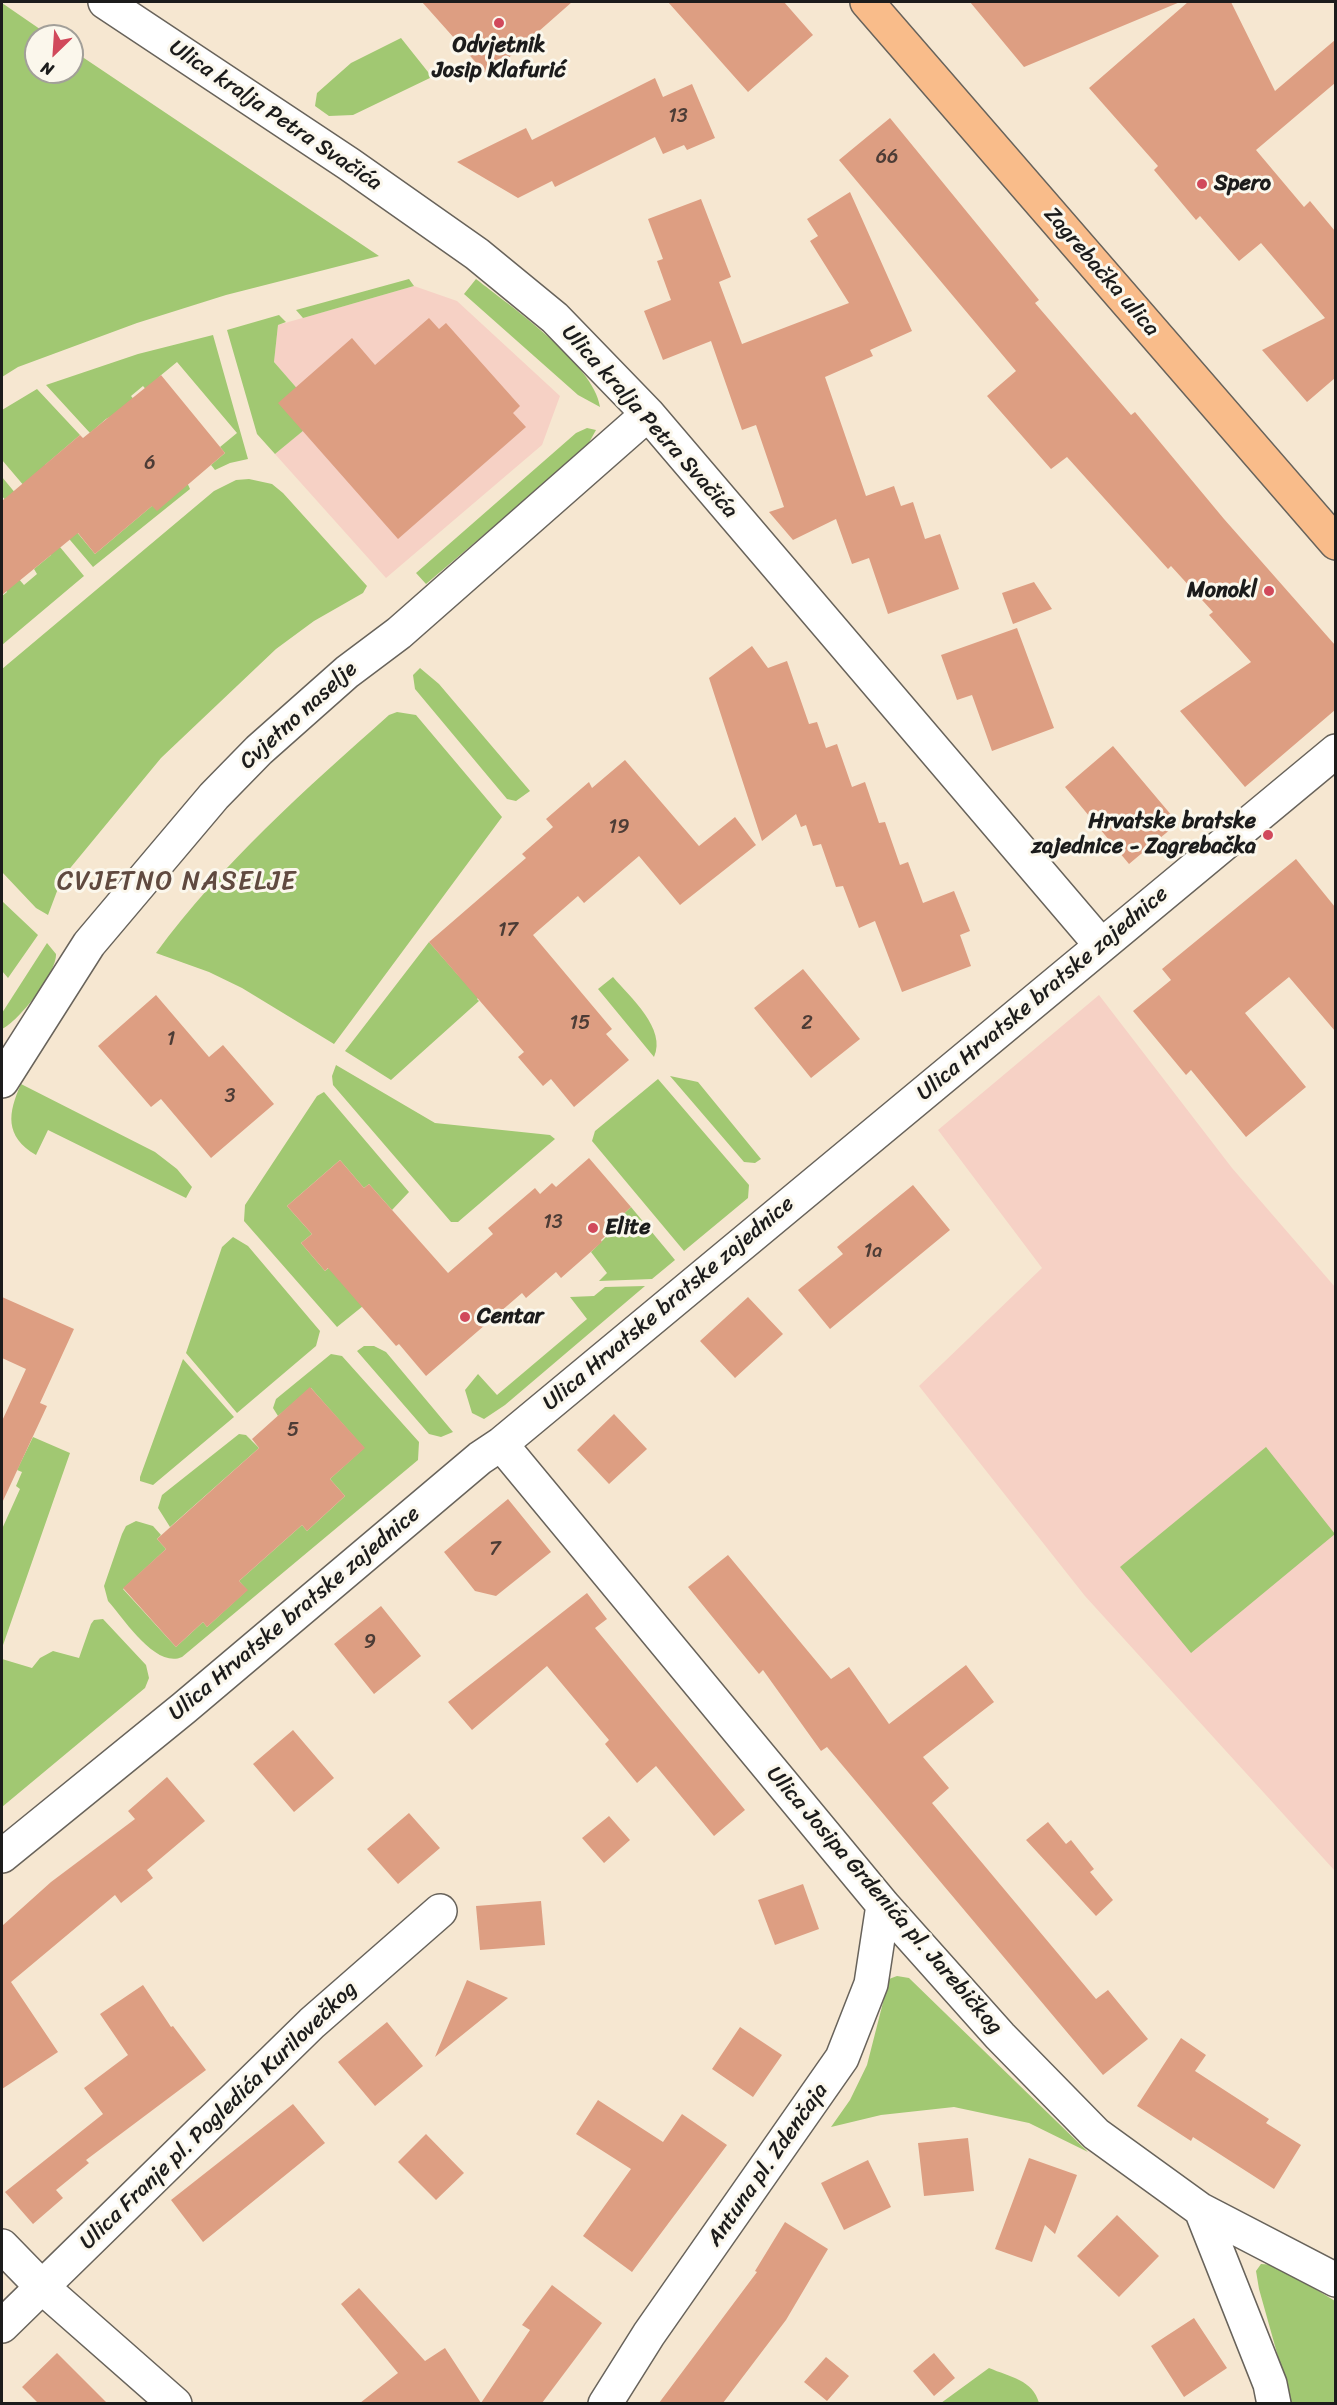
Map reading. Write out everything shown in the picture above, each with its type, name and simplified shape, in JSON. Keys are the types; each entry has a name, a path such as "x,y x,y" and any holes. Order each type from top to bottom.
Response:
{"main road":[{"name":"Zagrebačka ulica","path":"867,2 1335,543"}],"street":[{"name":"Ulica kralja Petra Svačića","path":"105,2 349,164 477,254 555,318 648,414 1101,945"},
{"name":"Cvjetno naselje","path":"3,1074 89,944 214,796 259,750 347,672 399,633 648,414"},
{"name":"Ulica Hrvatske bratske zajednice","path":"2,1856 184,1708 480,1458 501,1444 1335,751"},
{"name":"Ulica Josipa Grdenića pl. Jarebičkog","path":"501,1444 883,1905 1000,2036 1096,2134 1201,2210 1335,2280"},
{"name":"Antuna pl. Zdenčaja","path":"605,2403 649,2334 842,2058 871,1984 883,1905"},
{"name":"Ulica Franje pl. Pogledića Kurilovečkog","path":"2,2326 312,2023 440,1911"},
{"path":"1201,2210 1270,2384 1274,2403"},
{"path":"2,2246 42,2287 175,2403"}],"shaded area":[{"path":"414,286 457,301 560,396 542,445 386,578 275,454 320,416 274,362 278,325"},
{"path":"1099,995 1232,1168 1335,1287 1335,1871 1085,1596 919,1386 1042,1268 938,1130"}],"green space":[{"path":"2,3 33,24 24,24 24,84 84,84 84,58 379,256 226,295 137,323 18,367 2,377"},
{"path":"401,38 432,77 353,115 329,116 315,106 317,93 351,63"},
{"path":"409,279 414,286 303,318 296,310"},
{"path":"476,279 529,320 567,355 594,390 600,407 578,395 464,294"},
{"path":"279,315 286,322 278,325 274,362 321,416 275,454 257,434 227,330"},
{"path":"213,335 248,459 230,463 215,470 211,465 225,453 220,447 237,433 177,362 160,376 149,393 143,386 131,396 137,403 106,419 90,433 46,385 138,354"},
{"path":"37,389 80,435 45,465 66,519 95,554 185,478 190,489 93,567 2,460 2,410"},
{"path":"587,428 596,430 586,448 426,584 416,573 576,433"},
{"path":"2,477 84,576 2,645 2,596 7,592 5,589 18,578 24,585 37,574 34,569 51,555 2,496"},
{"path":"249,479 272,484 283,493 367,586 363,593 314,621 276,649 161,758 62,878 48,915 36,908 2,872 2,669 214,491 236,480"},
{"path":"420,668 439,684 530,791 516,801 507,799 415,689 413,675"},
{"path":"397,712 416,715 502,817 334,1044 242,988 209,972 156,953 209,888 266,828 389,715"},
{"path":"2,901 38,935 8,978 2,971"},
{"path":"429,942 458,975 482,994 477,999 479,1001 391,1080 345,1051"},
{"path":"47,943 56,954 50,973 26,1007 2,1029 2,1013"},
{"path":"613,977 645,1014 651,1025 657,1046 654,1057 598,989"},
{"path":"336,1065 435,1123 550,1135 555,1139 458,1222 451,1222 333,1085 332,1076"},
{"path":"670,1076 698,1082 761,1159 755,1163 744,1162"},
{"path":"658,1079 749,1185 748,1198 684,1251 592,1141 595,1131"},
{"path":"21,1084 155,1152 177,1169 192,1187 186,1198 48,1130 36,1155 18,1140 12,1123 13,1105"},
{"path":"324,1092 409,1192 392,1210 369,1184 364,1188 340,1160 287,1206 312,1234 301,1243 325,1271 331,1266 368,1302 337,1327 244,1221 245,1205 317,1096"},
{"path":"631,1207 675,1260 652,1279 599,1281 607,1273 591,1252 613,1230 610,1226"},
{"path":"233,1237 248,1246 320,1331 316,1346 237,1413 186,1353 222,1247"},
{"path":"645,1286 505,1405 484,1419 472,1413 465,1390 478,1374 497,1395 587,1319 570,1297 594,1296 605,1287"},
{"path":"364,1346 374,1346 386,1352 453,1432 441,1437 429,1434 357,1351"},
{"path":"331,1354 342,1356 419,1442 418,1460 182,1657 172,1659 162,1656 141,1640 108,1601 104,1586 126,1526 136,1521 153,1526 161,1535 157,1539 166,1549 123,1589 176,1647 203,1622 207,1627 247,1590 239,1581 302,1525 307,1531 345,1496 330,1479 364,1448 311,1388 278,1416 273,1408 276,1399"},
{"path":"183,1359 234,1417 153,1485 140,1481 140,1477"},
{"path":"239,1434 246,1435 259,1448 170,1527 158,1508 162,1495"},
{"path":"33,1437 70,1453 2,1648 2,1529 20,1489 16,1486 22,1472 17,1470"},
{"path":"1266,1447 1335,1534 1191,1653 1120,1567"},
{"path":"103,1619 146,1665 149,1678 145,1688 2,1807 2,1659 32,1668 40,1658 53,1651 79,1658 91,1624 94,1620"},
{"path":"897,1976 909,1978 1088,2152 1029,2123 954,2107 881,2115 831,2127 850,2100 867,2065 889,1979"},
{"path":"1261,2264 1276,2265 1335,2301 1335,2403 1291,2403 1259,2289 1256,2271"},
{"path":"989,2368 1026,2384 1032,2389 1039,2403 941,2403"}],"building":[{"path":"422,2 572,2 488,76"},
{"path":"668,2 784,2 813,35 748,92"},
{"path":"970,2 1180,2 1024,67"},
{"path":"1188,2 1231,2 1275,91 1335,40 1335,83 1256,150 1304,207 1310,201 1335,231 1335,378 1307,402 1262,350 1325,318 1261,243 1239,261 1200,216 1196,220 1154,170 1158,166 1089,88"},
{"path":"655,78 663,97 692,84 715,138 687,150 684,145 663,154 655,137 555,187 552,181 518,198 457,162 526,128 532,140"},
{"path":"890,118 1039,300 1035,303 1131,415 1135,412 1224,519 1335,645 1335,710 1245,787 1180,711 1251,662 1209,615 1213,612 1171,566 1168,569 1067,457 1051,469 987,396 1016,371 839,160"},
{"path":"850,192 912,331 870,350 873,356 825,377 866,496 894,486 901,506 913,502 925,539 940,534 959,589 888,614 869,558 852,564 836,519 793,540 769,512 784,507 756,425 742,430 711,341 663,360 644,311 671,300 657,261 663,259 648,219 701,199 731,277 719,282 742,344 849,303 810,241 818,236 807,219"},
{"path":"429,318 439,329 446,323 520,406 513,413 526,427 398,539 278,403 352,338 375,365"},
{"path":"161,375 225,453 157,511 152,506 95,554 78,533 2,595 2,501 80,435 83,438"},
{"path":"1034,582 1052,609 1013,624 1002,593"},
{"path":"1017,628 1054,728 992,751 972,695 957,700 941,655"},
{"path":"752,646 768,668 787,661 809,724 817,722 826,748 837,744 852,787 865,782 879,823 885,822 900,865 908,862 923,903 954,891 970,931 960,935 971,966 902,992 875,921 859,928 843,886 836,887 821,844 813,846 806,825 801,827 796,814 762,841 709,678"},
{"path":"1113,746 1178,823 1129,864 1065,787"},
{"path":"625,760 699,846 735,817 756,845 680,905 639,856 584,903 578,896 533,935 612,1029 606,1034 629,1060 574,1107 551,1079 543,1086 518,1057 524,1052 429,942 526,858 522,854 553,827 546,819 589,782 592,788"},
{"path":"1296,859 1335,907 1335,1031 1289,977 1245,1013 1306,1087 1246,1137 1191,1070 1186,1075 1133,1011 1171,980 1162,969"},
{"path":"803,969 860,1039 811,1078 754,1008"},
{"path":"156,995 209,1057 223,1045 274,1104 211,1158 161,1099 151,1107 98,1046"},
{"path":"589,1158 631,1207 610,1226 613,1229 601,1240 602,1242 561,1278 556,1272 526,1298 522,1293 426,1376 399,1344 396,1346 328,1268 325,1271 301,1243 312,1234 287,1206 340,1160 364,1188 369,1184 448,1273 493,1234 488,1228 535,1188 540,1194 552,1183 556,1187"},
{"path":"913,1185 950,1230 830,1329 798,1290 843,1254 837,1247"},
{"path":"2,1297 74,1329 40,1403 47,1406 2,1503 2,1421 26,1369 2,1358"},
{"path":"748,1297 783,1334 735,1378 700,1341"},
{"path":"310,1387 365,1448 330,1479 345,1496 307,1531 302,1525 239,1581 248,1590 207,1627 203,1622 176,1647 123,1588 166,1549 157,1539 259,1448 252,1439"},
{"path":"614,1414 647,1449 609,1484 577,1450"},
{"path":"508,1499 551,1552 496,1596 475,1591 444,1552"},
{"path":"728,1555 831,1679 849,1667 889,1724 966,1665 994,1702 923,1757 949,1788 932,1803 1096,1999 1108,1990 1148,2039 1103,2075 827,1747 821,1751 763,1670 759,1674 688,1587"},
{"path":"587,1593 607,1619 595,1628 745,1810 714,1836 656,1766 637,1783 605,1744 609,1740 547,1666 472,1730 448,1702"},
{"path":"381,1606 421,1656 374,1694 334,1644"},
{"path":"293,1730 334,1778 294,1812 253,1764"},
{"path":"167,1777 205,1821 147,1870 153,1878 121,1903 115,1895 11,1982 58,2052 2,2089 2,1926 51,1882 135,1819 128,1811"},
{"path":"409,1813 440,1848 398,1884 367,1849"},
{"path":"609,1816 630,1840 604,1863 582,1838"},
{"path":"1048,1822 1066,1844 1071,1840 1094,1869 1090,1872 1113,1900 1096,1916 1026,1840"},
{"path":"803,1884 819,1929 775,1945 758,1900"},
{"path":"541,1901 545,1945 480,1950 476,1906"},
{"path":"467,1980 508,1998 435,2057"},
{"path":"143,1985 171,2027 173,2026 206,2070 86,2160 89,2163 56,2190 63,2198 33,2224 5,2192 103,2114 84,2088 128,2055 100,2014"},
{"path":"387,2022 423,2066 375,2106 338,2062"},
{"path":"740,2027 782,2055 753,2097 712,2069"},
{"path":"1181,2038 1206,2055 1195,2071 1269,2119 1266,2123 1301,2145 1274,2189 1193,2137 1191,2141 1137,2106"},
{"path":"598,2100 663,2142 682,2114 727,2145 632,2272 583,2236 631,2169 576,2134"},
{"path":"293,2104 325,2143 203,2242 171,2200"},
{"path":"426,2134 464,2173 436,2200 398,2162"},
{"path":"968,2138 974,2191 924,2196 918,2143"},
{"path":"1029,2158 1077,2175 1055,2234 1045,2225 1032,2262 995,2249"},
{"path":"868,2160 891,2207 844,2230 821,2183"},
{"path":"1117,2215 1159,2256 1119,2297 1077,2256"},
{"path":"785,2222 828,2249 786,2320 723,2403 659,2403 757,2272 755,2271"},
{"path":"552,2285 602,2323 542,2403 481,2403 530,2330 522,2325"},
{"path":"359,2288 425,2361 445,2348 481,2403 360,2403 398,2373 341,2304"},
{"path":"1194,2318 1227,2368 1184,2397 1151,2346"},
{"path":"57,2353 107,2403 38,2403 22,2387"},
{"path":"934,2353 955,2378 934,2396 913,2371"},
{"path":"826,2357 849,2376 827,2401 804,2382"}],"place":[{"name":"Odvjetnik Josip Klafurić","path":"499,23"},
{"name":"Spero","path":"1202,184"},
{"name":"Monokl","path":"1269,591"},
{"name":"Hrvatske bratske zajednice - Zagrebačka","path":"1268,835"},
{"name":"Elite","path":"593,1228"},
{"name":"Centar","path":"465,1317"}],"district":[{"name":"CVJETNO NASELJE","path":"177,882"}]}
